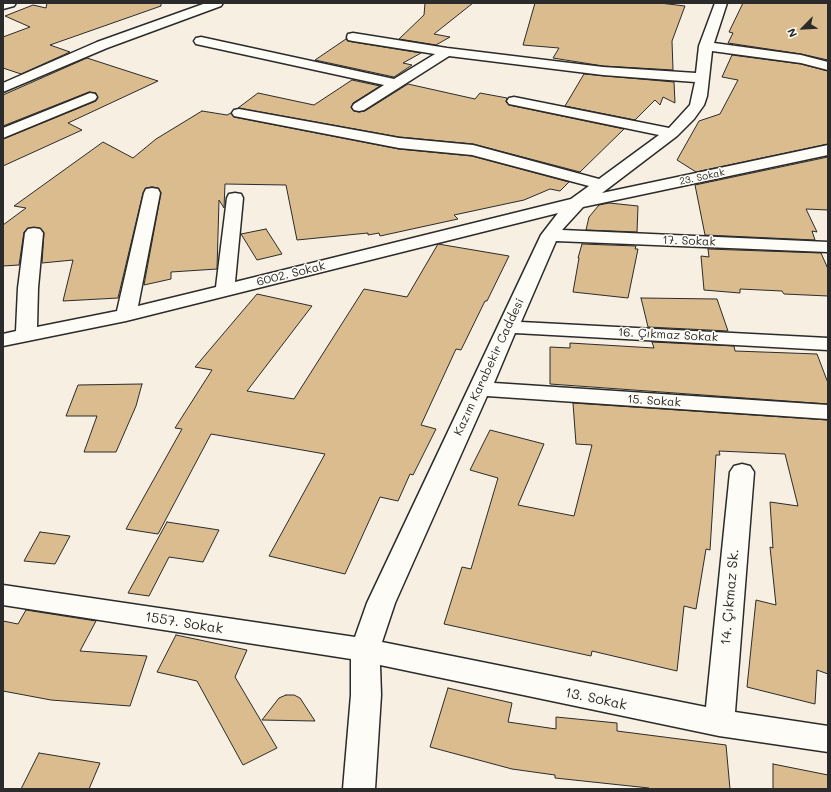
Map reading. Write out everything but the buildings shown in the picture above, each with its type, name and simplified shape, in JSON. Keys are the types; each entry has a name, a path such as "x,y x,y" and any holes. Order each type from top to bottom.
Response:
{"street":[{"path":"3,88 102,45 216,3"},
{"name":"Kazım Karabekir Caddesi","path":"360,789 366,695 364,650 381,603 473,401 480,389 550,235 560,221 577,203 672,133 689,116 697,105 700,96 706,46 721,3"},
{"path":"354,37 447,52 603,71 702,78"},
{"path":"201,41 397,84"},
{"path":"706,46 801,59 828,66"},
{"path":"360,107 447,52"},
{"path":"3,134 90,97"},
{"path":"514,101 672,133"},
{"path":"239,113 399,143 473,150 603,185"},
{"name":"23. Sokak","path":"577,203 828,150"},
{"path":"126,315 152,194"},
{"path":"225,290 235,198"},
{"name":"6002. Sokak","path":"3,340 126,315 577,203"},
{"path":"26,336 28,288 34,233"},
{"name":"17. Sokak","path":"550,235 828,247"},
{"name":"16. Çıkmaz Sokak","path":"508,326 828,344"},
{"name":"15. Sokak","path":"480,389 828,412"},
{"name":"14. Çıkmaz Sk.","path":"719,723 742,472"},
{"name":"1557. Sokak","path":"3,595 364,650"},
{"name":"13. Sokak","path":"364,650 719,723 828,739"}]}
